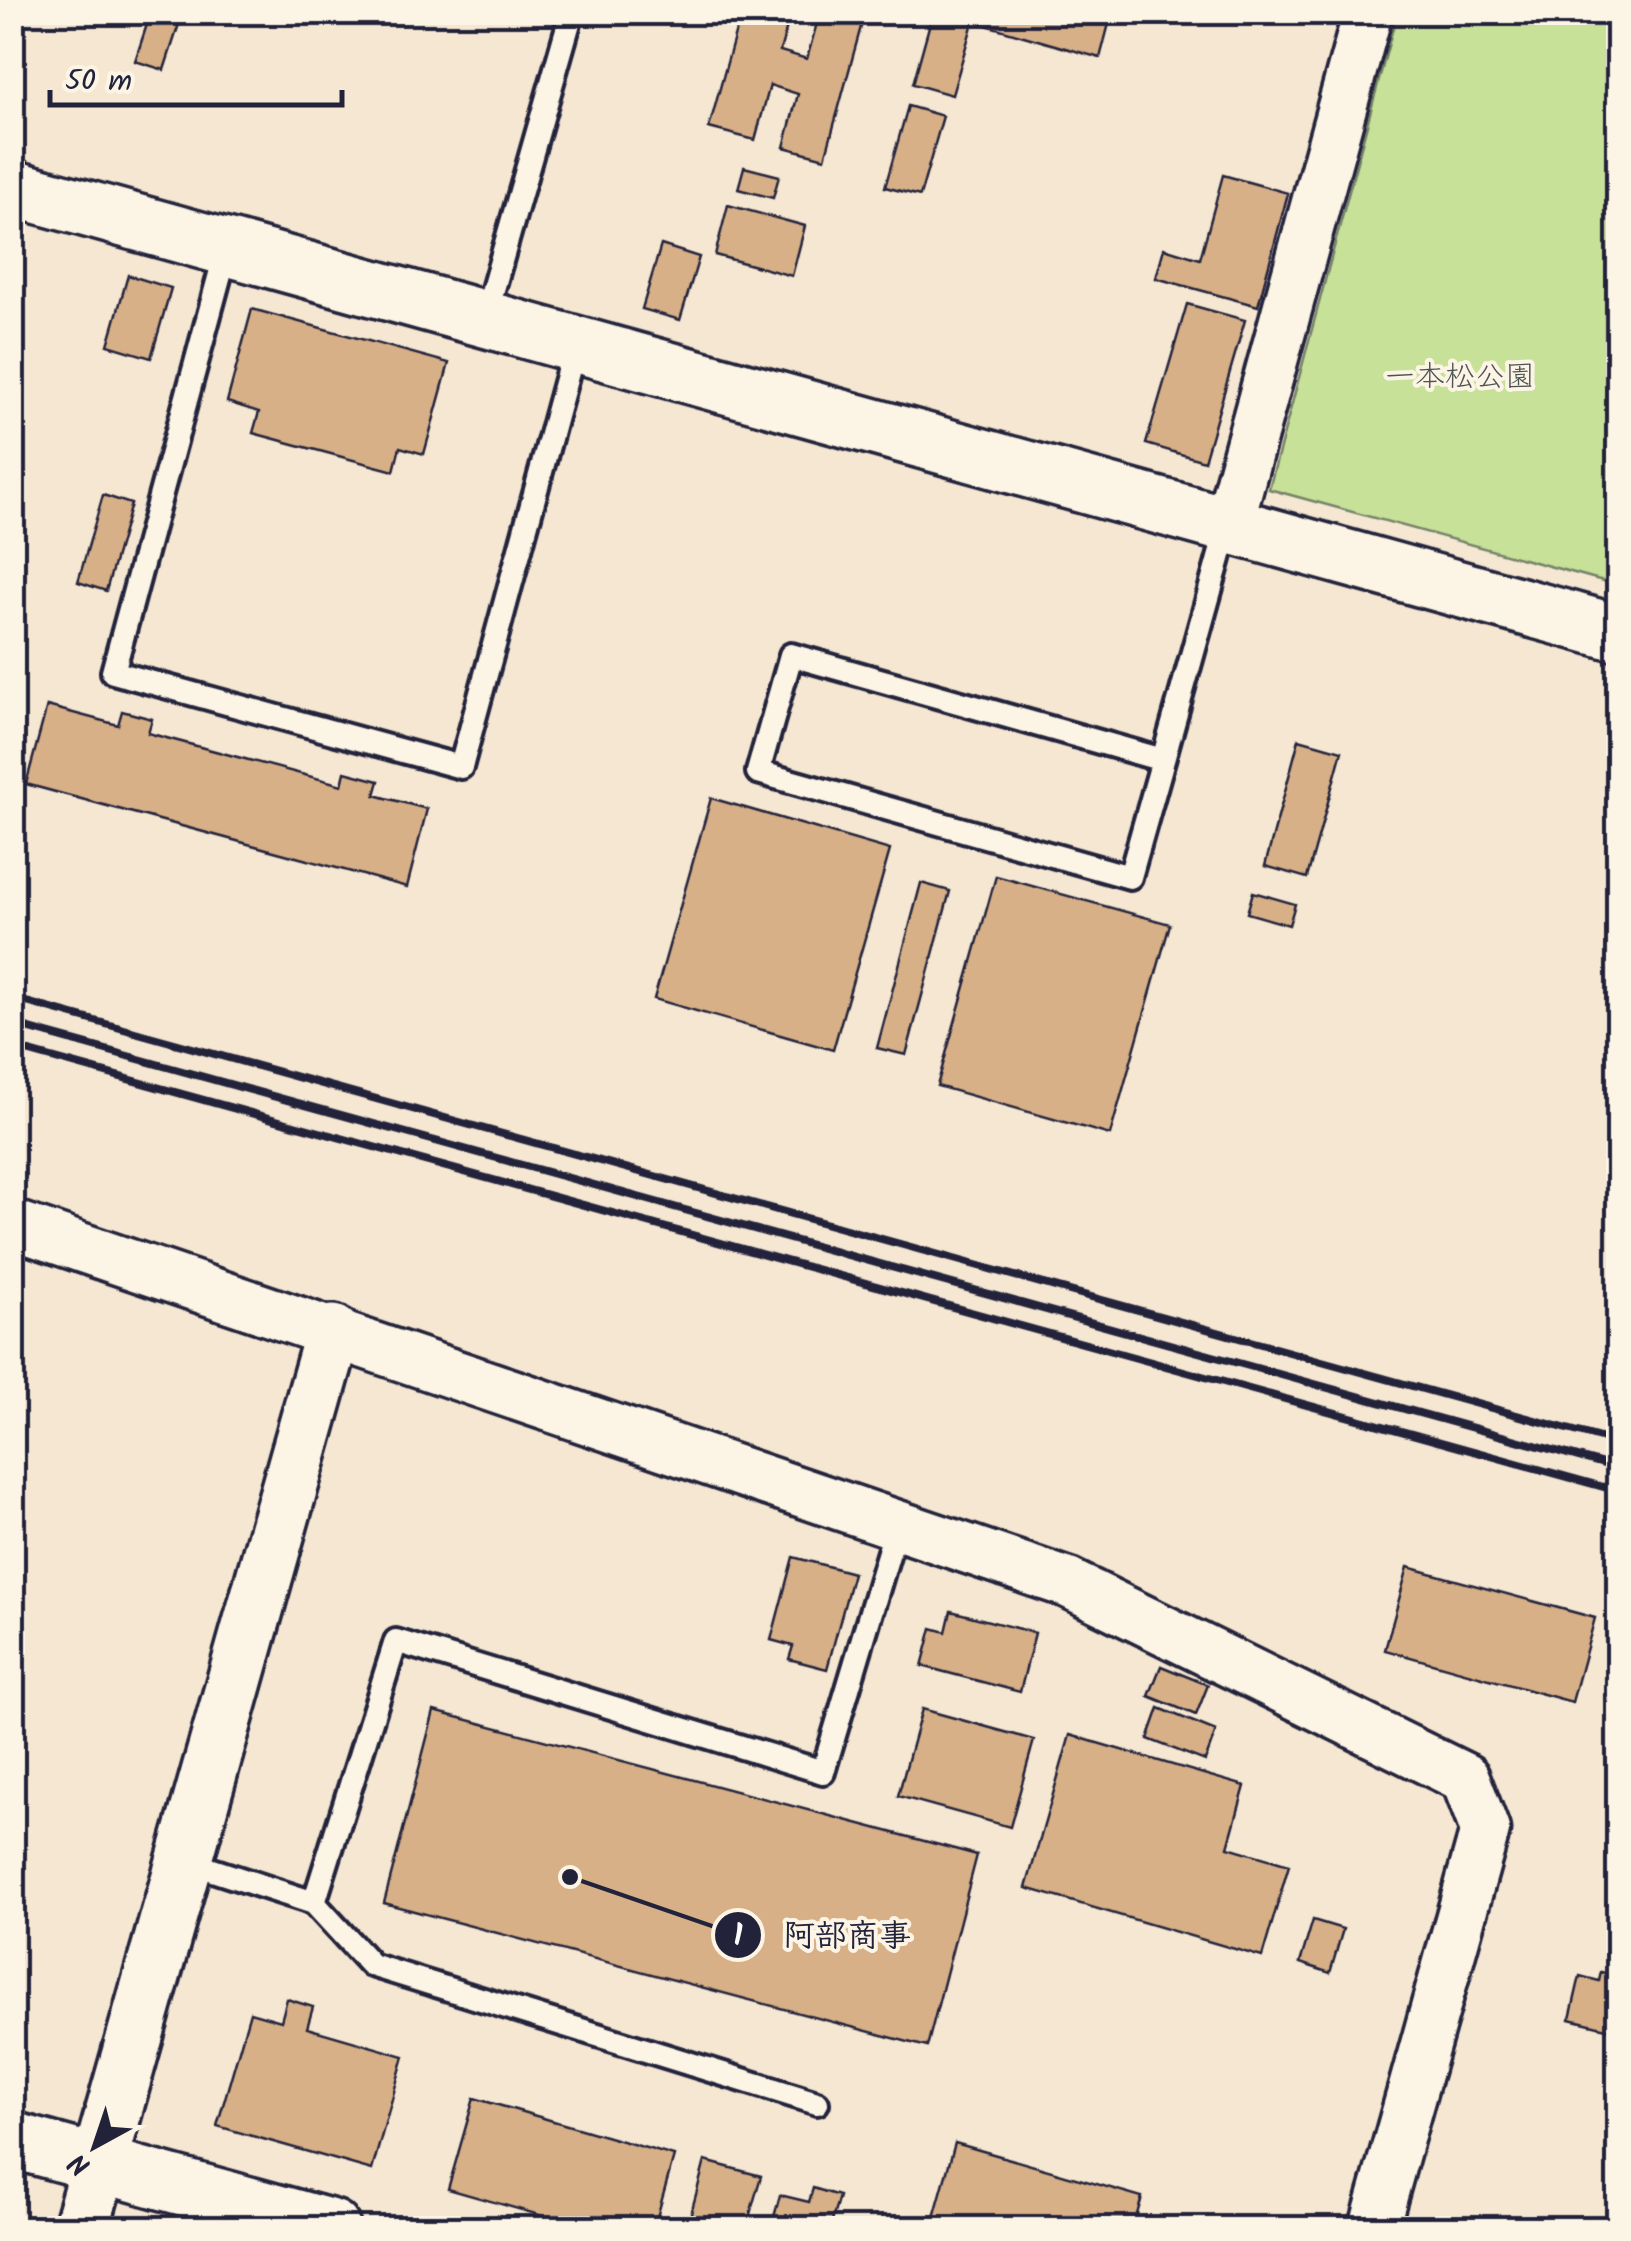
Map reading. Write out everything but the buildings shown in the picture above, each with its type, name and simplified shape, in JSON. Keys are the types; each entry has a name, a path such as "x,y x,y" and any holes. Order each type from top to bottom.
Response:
{"street":[{"path":"1228,526 1368,12"},
{"path":"12,188 228,244 484,322 1618,632"},
{"path":"12,1224 1068,1583 1465,1778 1485,1830 1374,2228"},
{"path":"81,2228 333,1333"},
{"path":"12,2140 332,2228"}],"lane":[{"path":"484,322 572,12"},
{"path":"228,244 113,672 461,768 576,346"},
{"path":"1163,760 791,655 758,772 1130,877 1163,760 1228,526"},
{"path":"314,1902 396,1640 823,1772 897,1524"},
{"path":"184,1861 314,1902 371,1964 817,2103"}],"green space":[{"name":"一本松公園","path":"1397,13 1618,13 1618,585 1269,489"}],"railway":[{"path":"12,998 1618,1443"},
{"path":"12,1024 1618,1468"},
{"path":"12,1047 1618,1491"}],"place":[{"name":"阿部商事","path":"570,1877"}]}
